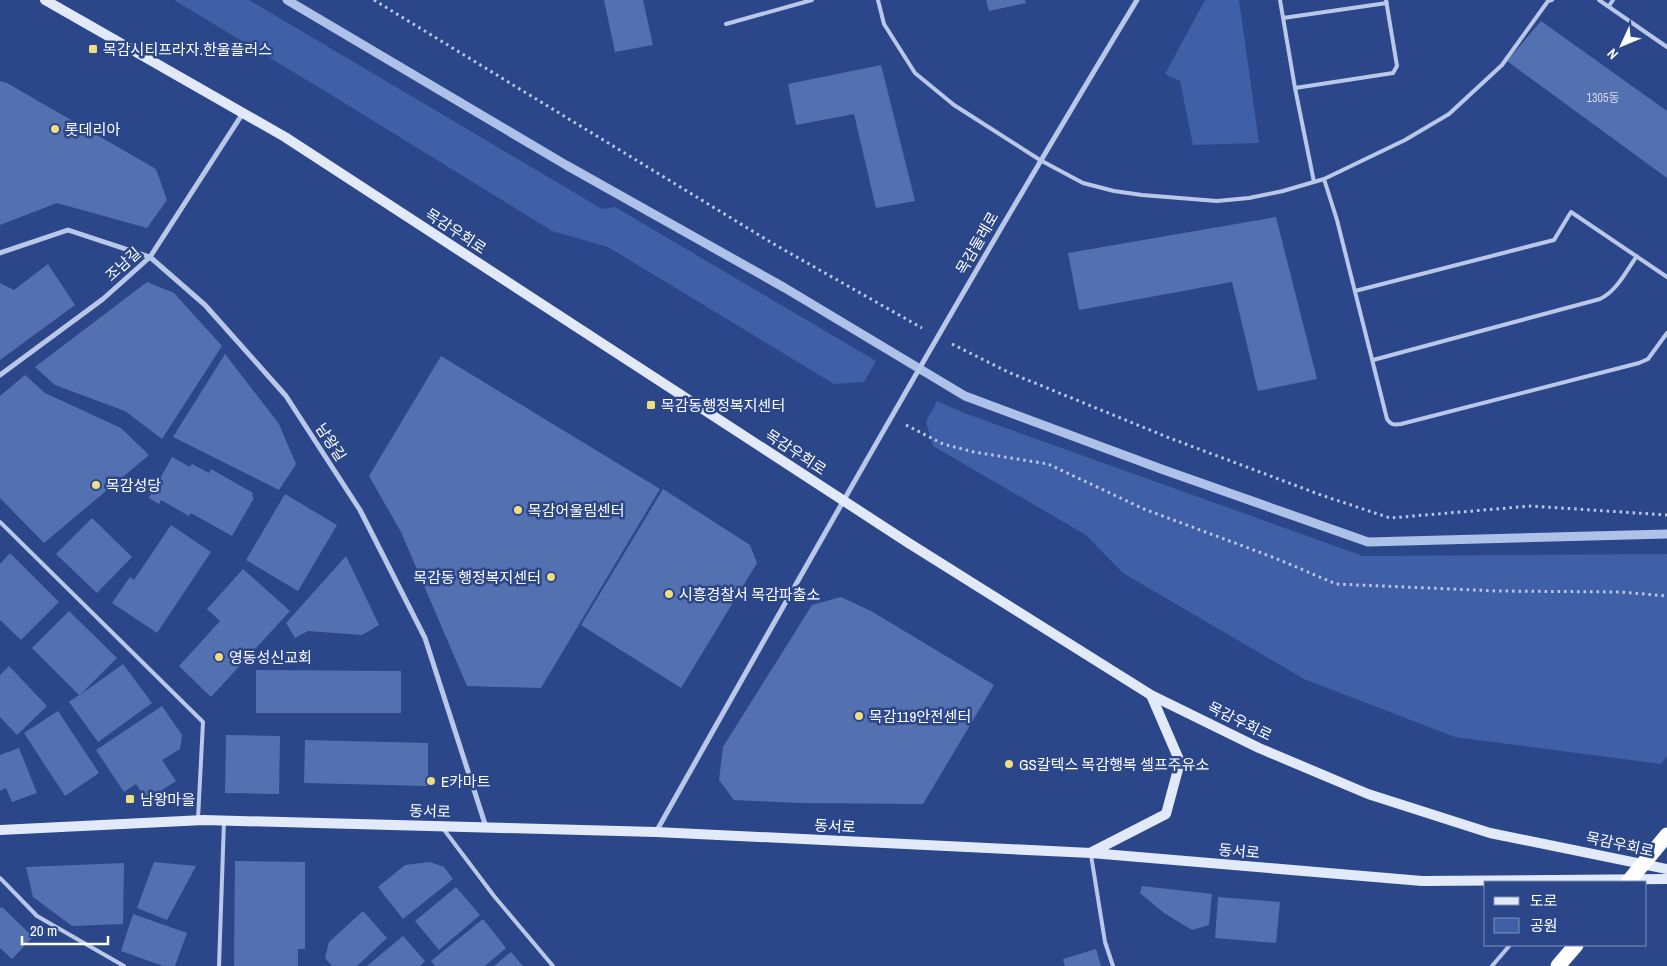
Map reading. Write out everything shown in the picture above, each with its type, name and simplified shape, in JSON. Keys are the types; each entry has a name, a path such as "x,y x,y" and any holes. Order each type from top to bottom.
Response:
{"highway":[{"path":"1629,881 1667,835"},
{"path":"1558,966 1575,946"}],"street":[{"name":"목감우회로","path":"45,0 285,137 842,500 1152,695 1259,748 1368,794 1490,833 1667,869"},
{"name":"목감둘레로","path":"842,500 1040,160 1136,0"},
{"name":"조남길","path":"0,375 103,299 150,257 243,113"},
{"name":"남왕길","path":"0,253 68,230 150,257 205,305 286,396 360,510 425,638 486,828"},
{"path":"656,832 842,500"},
{"path":"1091,853 1166,814 1180,762 1152,695"},
{"name":"동서로","path":"0,830 224,821 656,832 1091,853 1422,881 1667,879"}],"lane":[{"path":"726,24 812,0"},
{"path":"878,0 884,24 915,73 954,105 1040,160 1083,183 1114,192 1217,201 1249,198 1324,179 1405,140 1449,114 1502,65 1548,1 1552,0"},
{"path":"1280,0 1314,182"},
{"path":"1599,0 1667,47"},
{"path":"1609,6 1613,0"},
{"path":"1282,18 1386,1 1397,66 1393,73 1295,88"},
{"path":"1324,179 1337,220 1387,419 1390,423 1397,425 1638,363 1648,359 1667,333"},
{"path":"1355,291 1554,240 1571,212 1667,277"},
{"path":"1373,360 1600,299 1607,296 1614,289 1637,256"},
{"path":"0,522 203,722 198,821"},
{"path":"218,966 224,821"},
{"path":"441,826 494,896 553,966"},
{"path":"1091,853 1105,942 1113,966"},
{"path":"0,878 37,916 124,966"},
{"path":"1492,966 1509,946"}],"path":[{"path":"374,0 772,242 938,336 1008,372 1168,437 1321,496 1390,518 1531,506 1667,515"},
{"path":"890,417 943,444 974,452 1048,464 1144,509 1275,558 1336,584 1497,591 1621,592 1667,596"}],"green space":[{"path":"174,0 249,0 602,209 615,207 876,361 864,382 834,384 608,247 552,231"},
{"path":"1205,0 1239,0 1259,143 1193,145 1180,81 1165,74"},
{"path":"937,401 964,413 1363,556 1667,554 1667,756 1661,764 1455,737 1304,679 1123,573 1086,535 933,446 926,422"}],"building":[{"path":"604,0 643,0 653,45 615,52"},
{"path":"986,0 1025,0 1026,3 989,11"},
{"path":"1541,21 1667,111 1667,178 1507,61"},
{"path":"881,65 915,201 876,208 854,114 796,125 788,84"},
{"path":"0,81 7,83 156,169 167,200 147,228 57,203 0,225"},
{"path":"1276,217 1317,379 1258,391 1232,282 1079,310 1068,253"},
{"path":"48,264 75,305 0,360 0,283 14,290"},
{"path":"147,282 174,293 222,346 162,439 125,411 55,385 35,367"},
{"path":"225,354 279,424 296,464 279,490 173,437"},
{"name":"목감어울림센터","path":"441,356 660,489 541,688 467,686 401,532 369,476"},
{"path":"25,375 45,393 121,428 149,455 44,543 0,498 0,396"},
{"path":"172,457 190,467 192,464 209,473 211,469 253,493 252,496 254,498 232,536 191,513 189,516 161,500 159,504 149,498 151,494 148,492 157,475 161,477"},
{"name":"시흥경찰서 목감파출소","path":"663,489 750,545 757,563 681,688 581,625"},
{"path":"285,494 337,525 298,591 246,560"},
{"path":"92,518 132,557 97,593 56,554"},
{"path":"171,525 211,552 157,633 112,603 130,577 134,580"},
{"path":"10,553 59,602 21,640 0,620 0,564"},
{"path":"346,556 379,625 362,635 308,631 295,638 286,623"},
{"path":"243,569 290,611 211,697 179,666 220,621 207,609"},
{"name":"목감119안전센터","path":"841,597 871,611 994,685 923,804 799,803 734,800 719,780 723,747 812,605"},
{"path":"69,611 117,658 80,695 123,664 152,703 98,742 69,702 79,695 32,648"},
{"path":"9,666 47,706 17,735 0,717 0,675"},
{"path":"256,670 401,671 401,713 256,713"},
{"path":"162,706 182,735 180,749 162,760 176,781 147,800 136,784 124,792 96,750"},
{"path":"58,711 99,773 65,796 24,733"},
{"path":"226,735 280,736 279,794 225,793"},
{"path":"305,740 428,743 428,786 304,783"},
{"path":"19,748 37,793 12,802 6,788 0,791 0,755"},
{"path":"235,861 305,862 305,949 298,949 298,966 234,966"},
{"path":"154,862 196,866 167,920 137,908"},
{"path":"430,862 444,867 453,879 403,919 378,887 405,865"},
{"path":"124,863 123,924 72,926 33,897 26,867"},
{"path":"1142,886 1212,894 1209,925 1192,930 1164,913 1140,893"},
{"path":"456,887 480,915 439,950 415,921"},
{"path":"1218,897 1280,902 1276,943 1215,938"},
{"path":"2,907 33,937 12,959 0,948 0,908"},
{"path":"363,911 387,938 357,966 332,966 325,958 329,942"},
{"path":"133,914 187,933 175,966 163,966 121,951"},
{"path":"483,919 506,948 485,966 435,966 431,961"},
{"path":"403,936 425,961 420,966 367,966"},
{"path":"1096,949 1101,966 1065,966 1063,959"},
{"path":"511,952 523,966 494,966"}],"waterway":[{"path":"287,0 566,165 785,288 965,396 1164,470 1368,542 1667,534"}],"place":[{"name":"목감시티프라자.한울플러스","path":"93,49"},
{"name":"롯데리아","path":"55,129"},
{"name":"목감동행정복지센터","path":"651,405"},
{"name":"목감성당","path":"96,485"},
{"name":"목감어울림센터","path":"518,510"},
{"name":"목감동 행정복지센터","path":"551,577"},
{"name":"시흥경찰서 목감파출소","path":"669,594"},
{"name":"영동성신교회","path":"219,657"},
{"name":"목감119안전센터","path":"859,716"},
{"name":"GS칼텍스 목감행복 셀프주유소","path":"1009,764"},
{"name":"E카마트","path":"431,781"},
{"name":"남왕마을","path":"130,799"}]}
